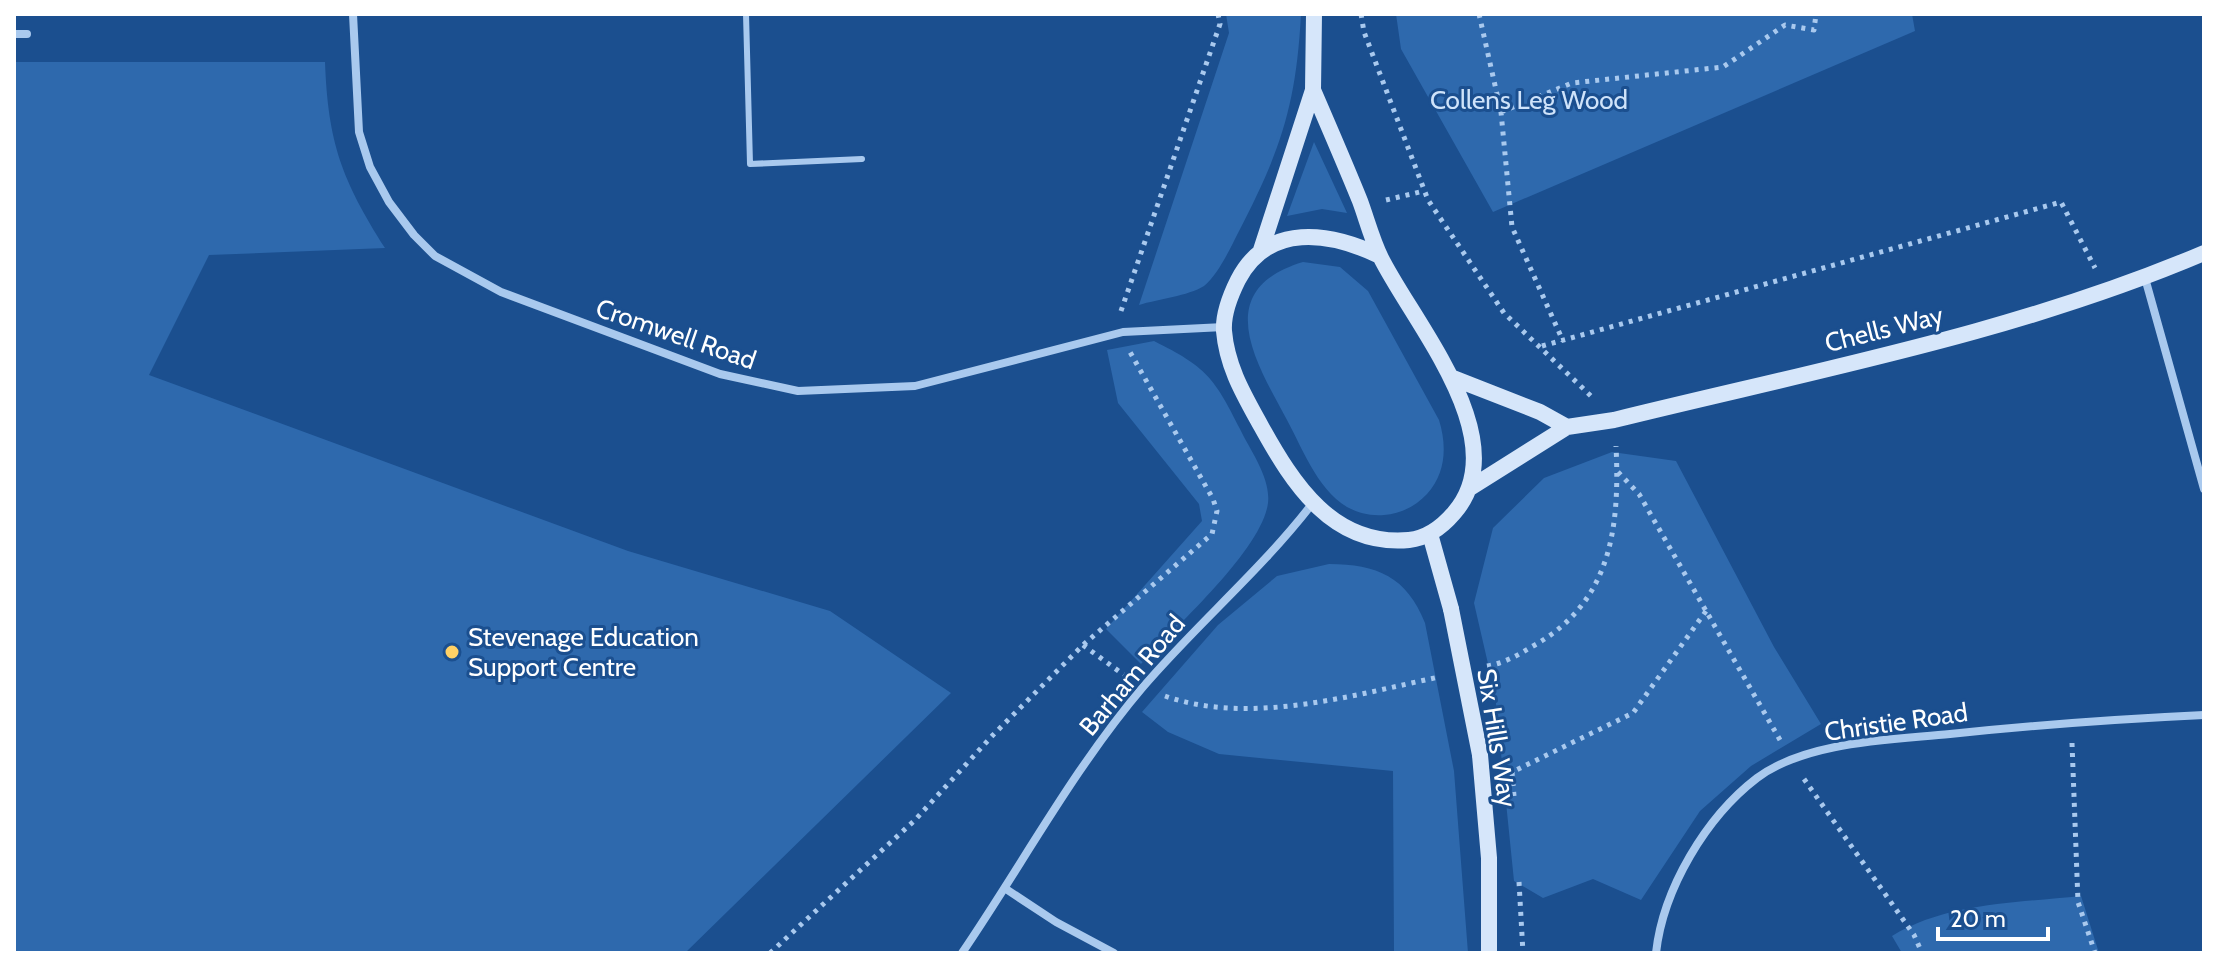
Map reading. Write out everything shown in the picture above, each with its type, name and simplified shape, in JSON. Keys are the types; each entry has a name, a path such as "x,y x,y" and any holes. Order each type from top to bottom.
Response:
{"street":[{"name":"Cromwell Road","path":"353,14 356,107 359,132 370,167 389,202 435,256 501,292 720,374 798,391 915,386 1123,332 1224,327"},
{"path":"1261,250 1313,90 1314,14"},
{"path":"14,34 27,34"},
{"path":"1313,90 1380,256 1453,378 1473,433 1470,488 1461,505 1430,534 1410,540 1368,536 1332,520 1312,504 1284,466 1237,382 1228,358 1224,327 1232,292 1243,271 1261,250 1284,237 1301,236 1354,244 1380,256"},
{"name":"Chells Way","path":"1470,488 1567,427 1614,420 2004,324 2145,278 2204,253"},
{"path":"2145,278 2204,489"},
{"path":"1453,378 1540,412 1567,427"},
{"name":"Barham Road","path":"962,953 1085,764 1142,688 1286,537 1312,504"},
{"name":"Six Hills Way","path":"1430,534 1451,609 1480,755 1489,858 1489,953"},
{"name":"Christie Road","path":"1656,953 1681,872 1704,837 1731,802 1758,777 1791,760 1860,742 2070,722 2204,715"},
{"path":"1006,889 1056,922 1114,953"}],"lane":[{"path":"746,14 750,164 862,159"}],"path":[{"path":"770,953 915,820 993,735 1083,645 1202,546 1217,526 1213,499 1131,355 1123,332 1121,311 1220,24 1218,14"},
{"path":"1361,14 1364,32 1424,191 1504,313 1542,346 1614,420 1616,527 1594,590 1576,616 1559,630 1503,663"},
{"path":"1479,14 1501,112 1512,227 1563,341"},
{"path":"1501,112 1572,83 1723,67 1785,25 1814,30 1816,14"},
{"path":"1361,203 1398,199 1424,191"},
{"path":"1542,346 2061,202 2106,290"},
{"path":"1617,471 1639,494 1791,760 1914,935 1922,953"},
{"path":"1514,802 1512,772 1633,713 1706,611"},
{"path":"1083,645 1142,688 1190,703 1259,708 1424,680"},
{"path":"2070,722 2078,902 2095,953"},
{"path":"1519,878 1523,953"}],"green space":[{"path":"1226,14 1301,14 1295,77 1283,129 1252,206 1214,276 1197,289 1139,305 1229,33"},
{"name":"Collens Leg Wood","path":"1396,14 1912,14 1915,31 1493,212 1401,49"},
{"name":"Stevenage Education Support Centre","path":"14,62 325,62 330,116 340,160 358,202 385,248 209,255 149,375 628,551 830,611 951,693 685,953 14,953"},
{"path":"1314,142 1347,213 1322,209 1287,216"},
{"path":"1303,262 1340,267 1368,291 1439,420 1444,449 1438,477 1423,498 1402,511 1384,515 1365,514 1348,508 1334,498 1313,469 1263,375 1248,330 1249,309 1257,290 1274,274"},
{"path":"1154,341 1186,358 1215,385 1259,464 1268,503 1262,522 1234,565 1141,664 1106,629 1202,521 1199,504 1118,403 1107,350"},
{"path":"1612,452 1676,461 1774,647 1821,724 1751,766 1700,811 1641,900 1593,879 1543,898 1514,881 1495,694 1474,603 1493,528 1544,478"},
{"path":"1329,564 1362,567 1388,576 1409,594 1425,623 1454,771 1468,953 1394,953 1393,771 1219,754 1168,732 1142,712 1218,625 1277,576"},
{"path":"2081,896 2099,953 1902,953 1892,936 1936,916 1960,910"}],"place":[{"name":"Stevenage Education Support Centre","path":"452,652"}]}
